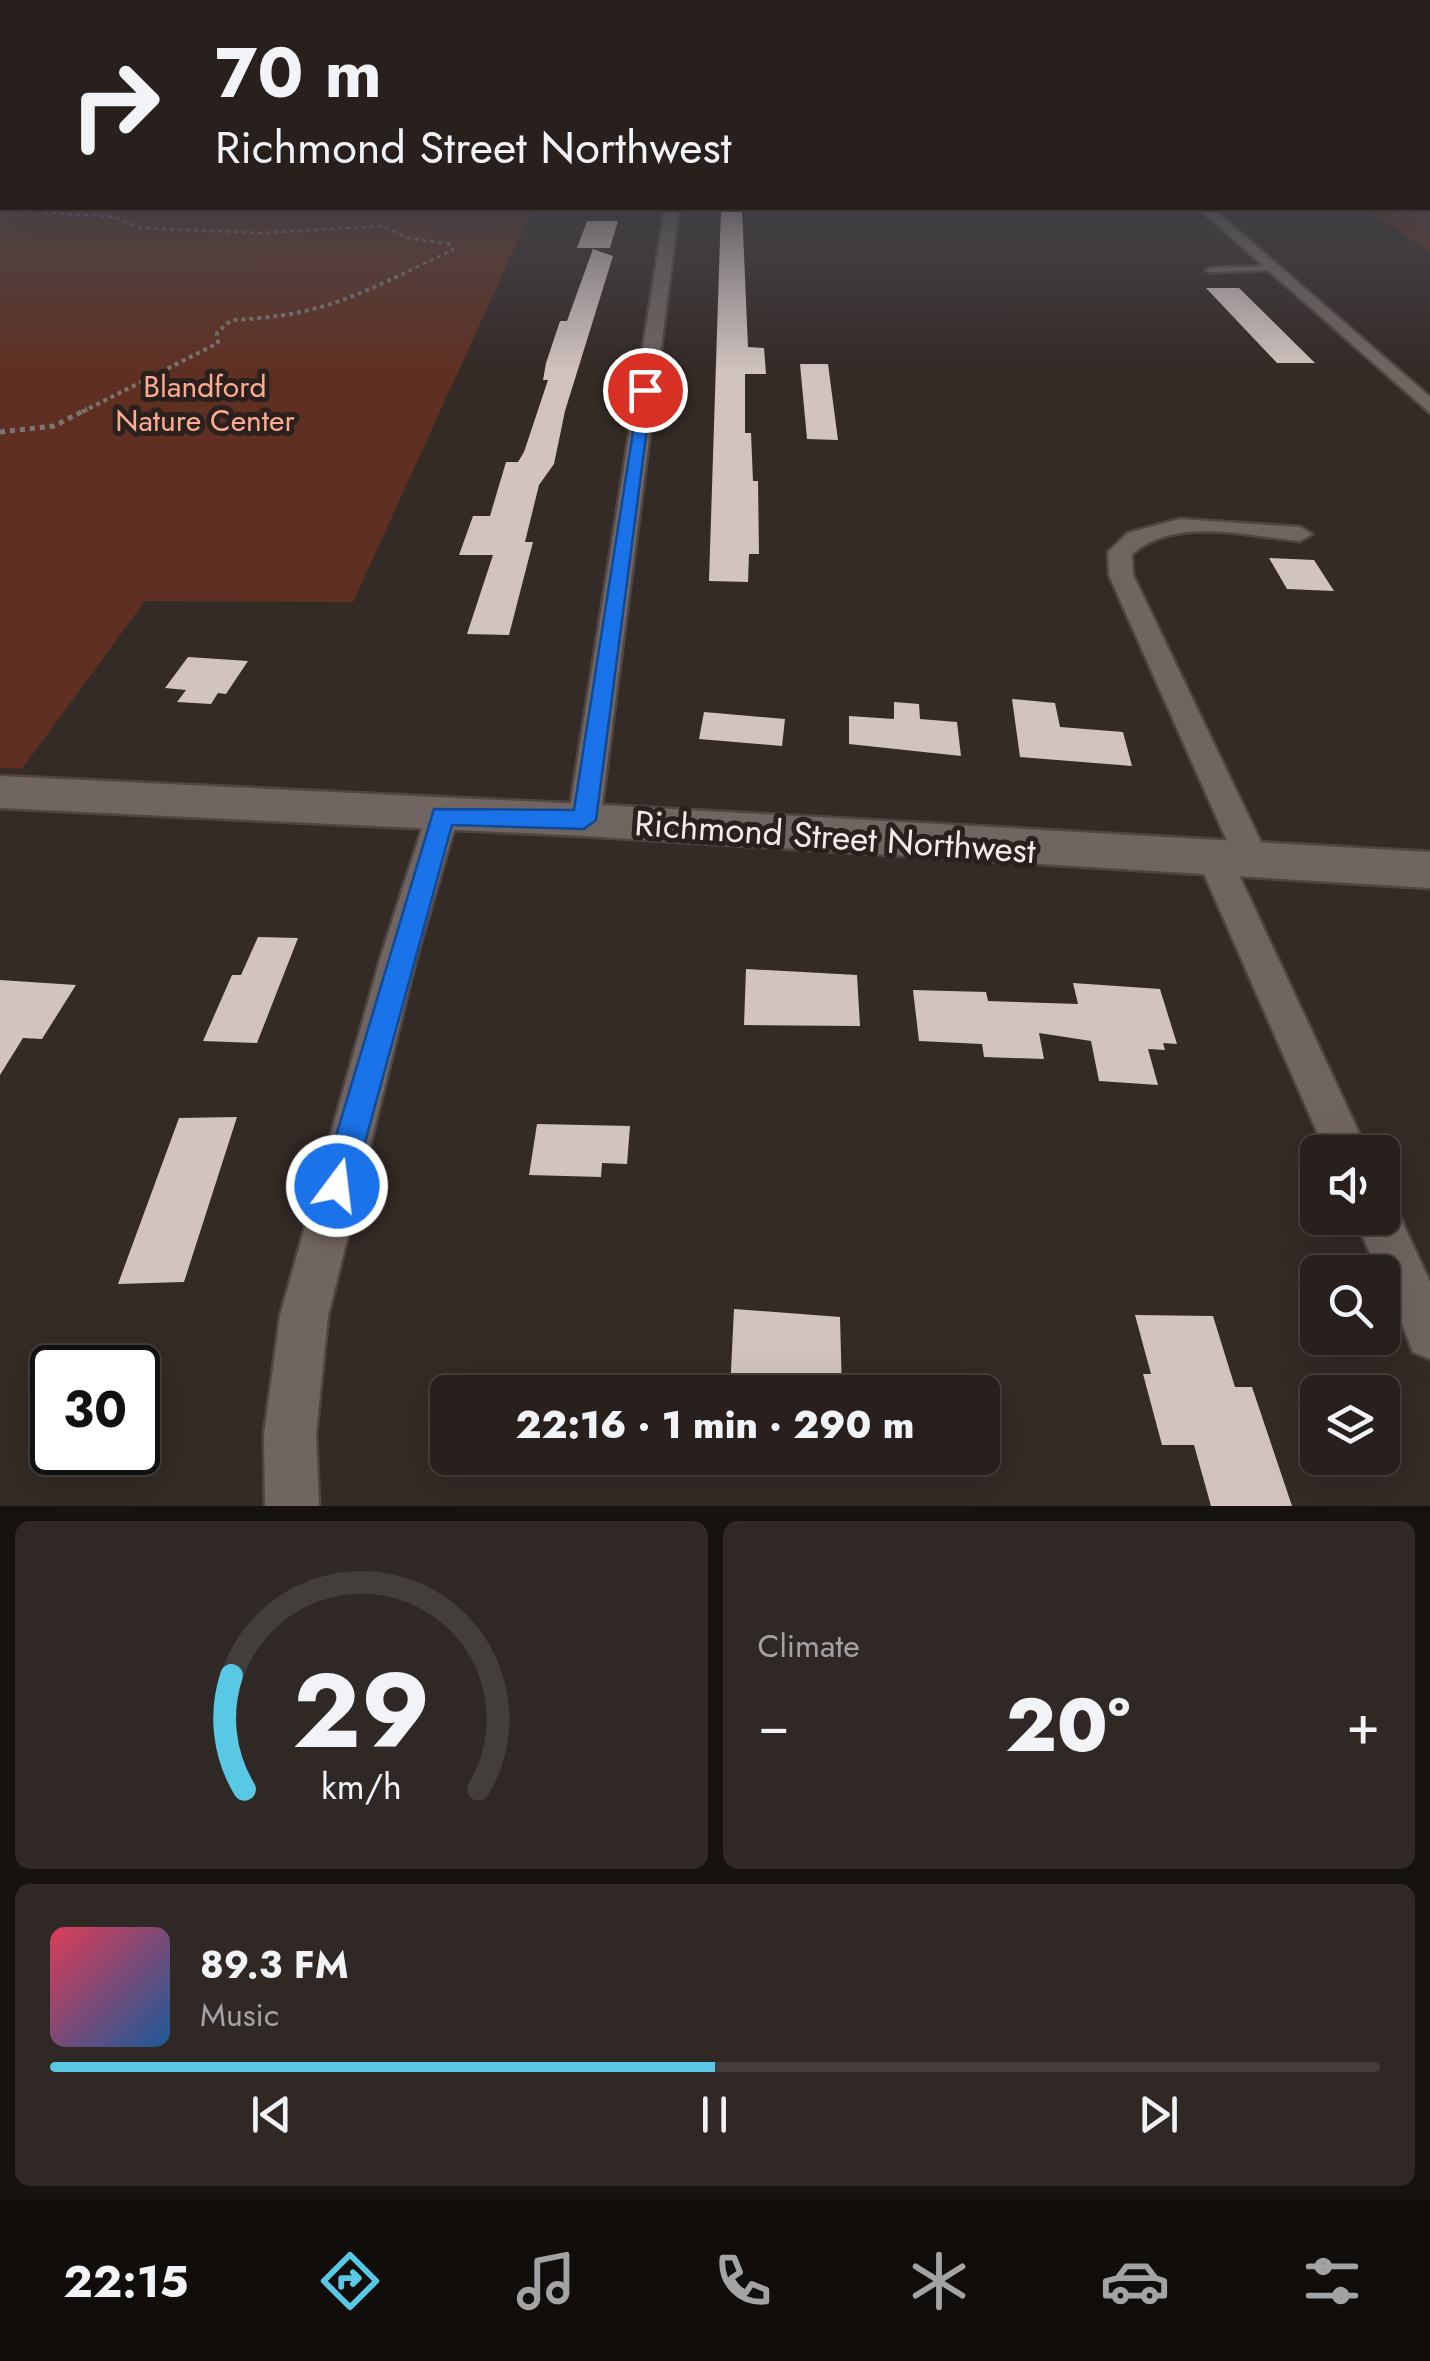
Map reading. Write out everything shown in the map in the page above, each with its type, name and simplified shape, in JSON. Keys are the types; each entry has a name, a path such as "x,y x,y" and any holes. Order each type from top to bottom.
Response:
{"street":[{"path":"584,820 668,233"},
{"path":"1234,233 1430,406"},
{"path":"1300,534 1160,527 1133,537 1120,552 1121,575 1340,1135"},
{"name":"Richmond Street Northwest","path":"0,792 584,820 1430,870"},
{"path":"292,1506 290,1434 304,1316 399,956 442,816"},
{"path":"1385,1235 1430,1335"}],"lane":[{"path":"1210,270 1273,268"}],"path":[{"path":"247,233 273,233"},
{"path":"0,432 54,426 218,343 217,333 231,320 287,318 339,304 411,266 453,250 450,244 398,233"}],"green space":[{"name":"Blandford Nature Center","path":"0,233 521,233 353,602 145,601 22,769 0,768"},
{"path":"1401,233 1430,233 1430,253"}],"building":[{"path":"582,233 614,233 610,248 577,248"},
{"path":"720,233 743,233 748,347 764,348 766,374 745,374 745,433 751,433 753,481 758,481 759,554 749,554 748,582 709,581"},
{"path":"593,249 613,256 565,411 554,464 539,485 525,542 533,542 509,635 467,634 493,555 459,555 473,516 490,516 506,462 518,462 524,452 548,380 543,380 546,363 560,321 567,321"},
{"path":"1206,288 1239,288 1315,363 1277,363"},
{"path":"800,364 828,364 838,440 807,439"},
{"path":"1269,558 1314,560 1334,591 1287,589"},
{"path":"188,657 248,661 226,694 218,693 211,704 177,702 186,690 165,688"},
{"path":"1012,699 1055,703 1060,727 1123,732 1132,766 1020,757"},
{"path":"894,702 919,704 920,719 957,722 961,756 849,744 849,716 894,719"},
{"path":"704,712 785,719 782,746 699,739"},
{"path":"258,937 298,938 257,1043 203,1041 232,975 241,975"},
{"path":"746,969 857,975 860,1026 744,1025"},
{"path":"0,980 76,985 42,1039 23,1038 0,1075"},
{"path":"1073,983 1160,989 1177,1044 1163,1043 1165,1050 1148,1049 1158,1085 1099,1081 1091,1041 1039,1033 1044,1059 984,1057 982,1044 919,1041 913,990 986,992 988,1001 1078,1004"},
{"path":"237,1117 184,1282 118,1284 179,1118"},
{"path":"537,1124 630,1126 627,1164 602,1163 601,1177 529,1175"},
{"path":"734,1309 840,1317 842,1375 731,1375"},
{"path":"1135,1315 1213,1316 1235,1387 1252,1387 1292,1506 1211,1506 1194,1445 1162,1445 1143,1374 1151,1374"}],"route":[{"path":"337,1186 399,956 442,816 584,820 645,390"}]}
